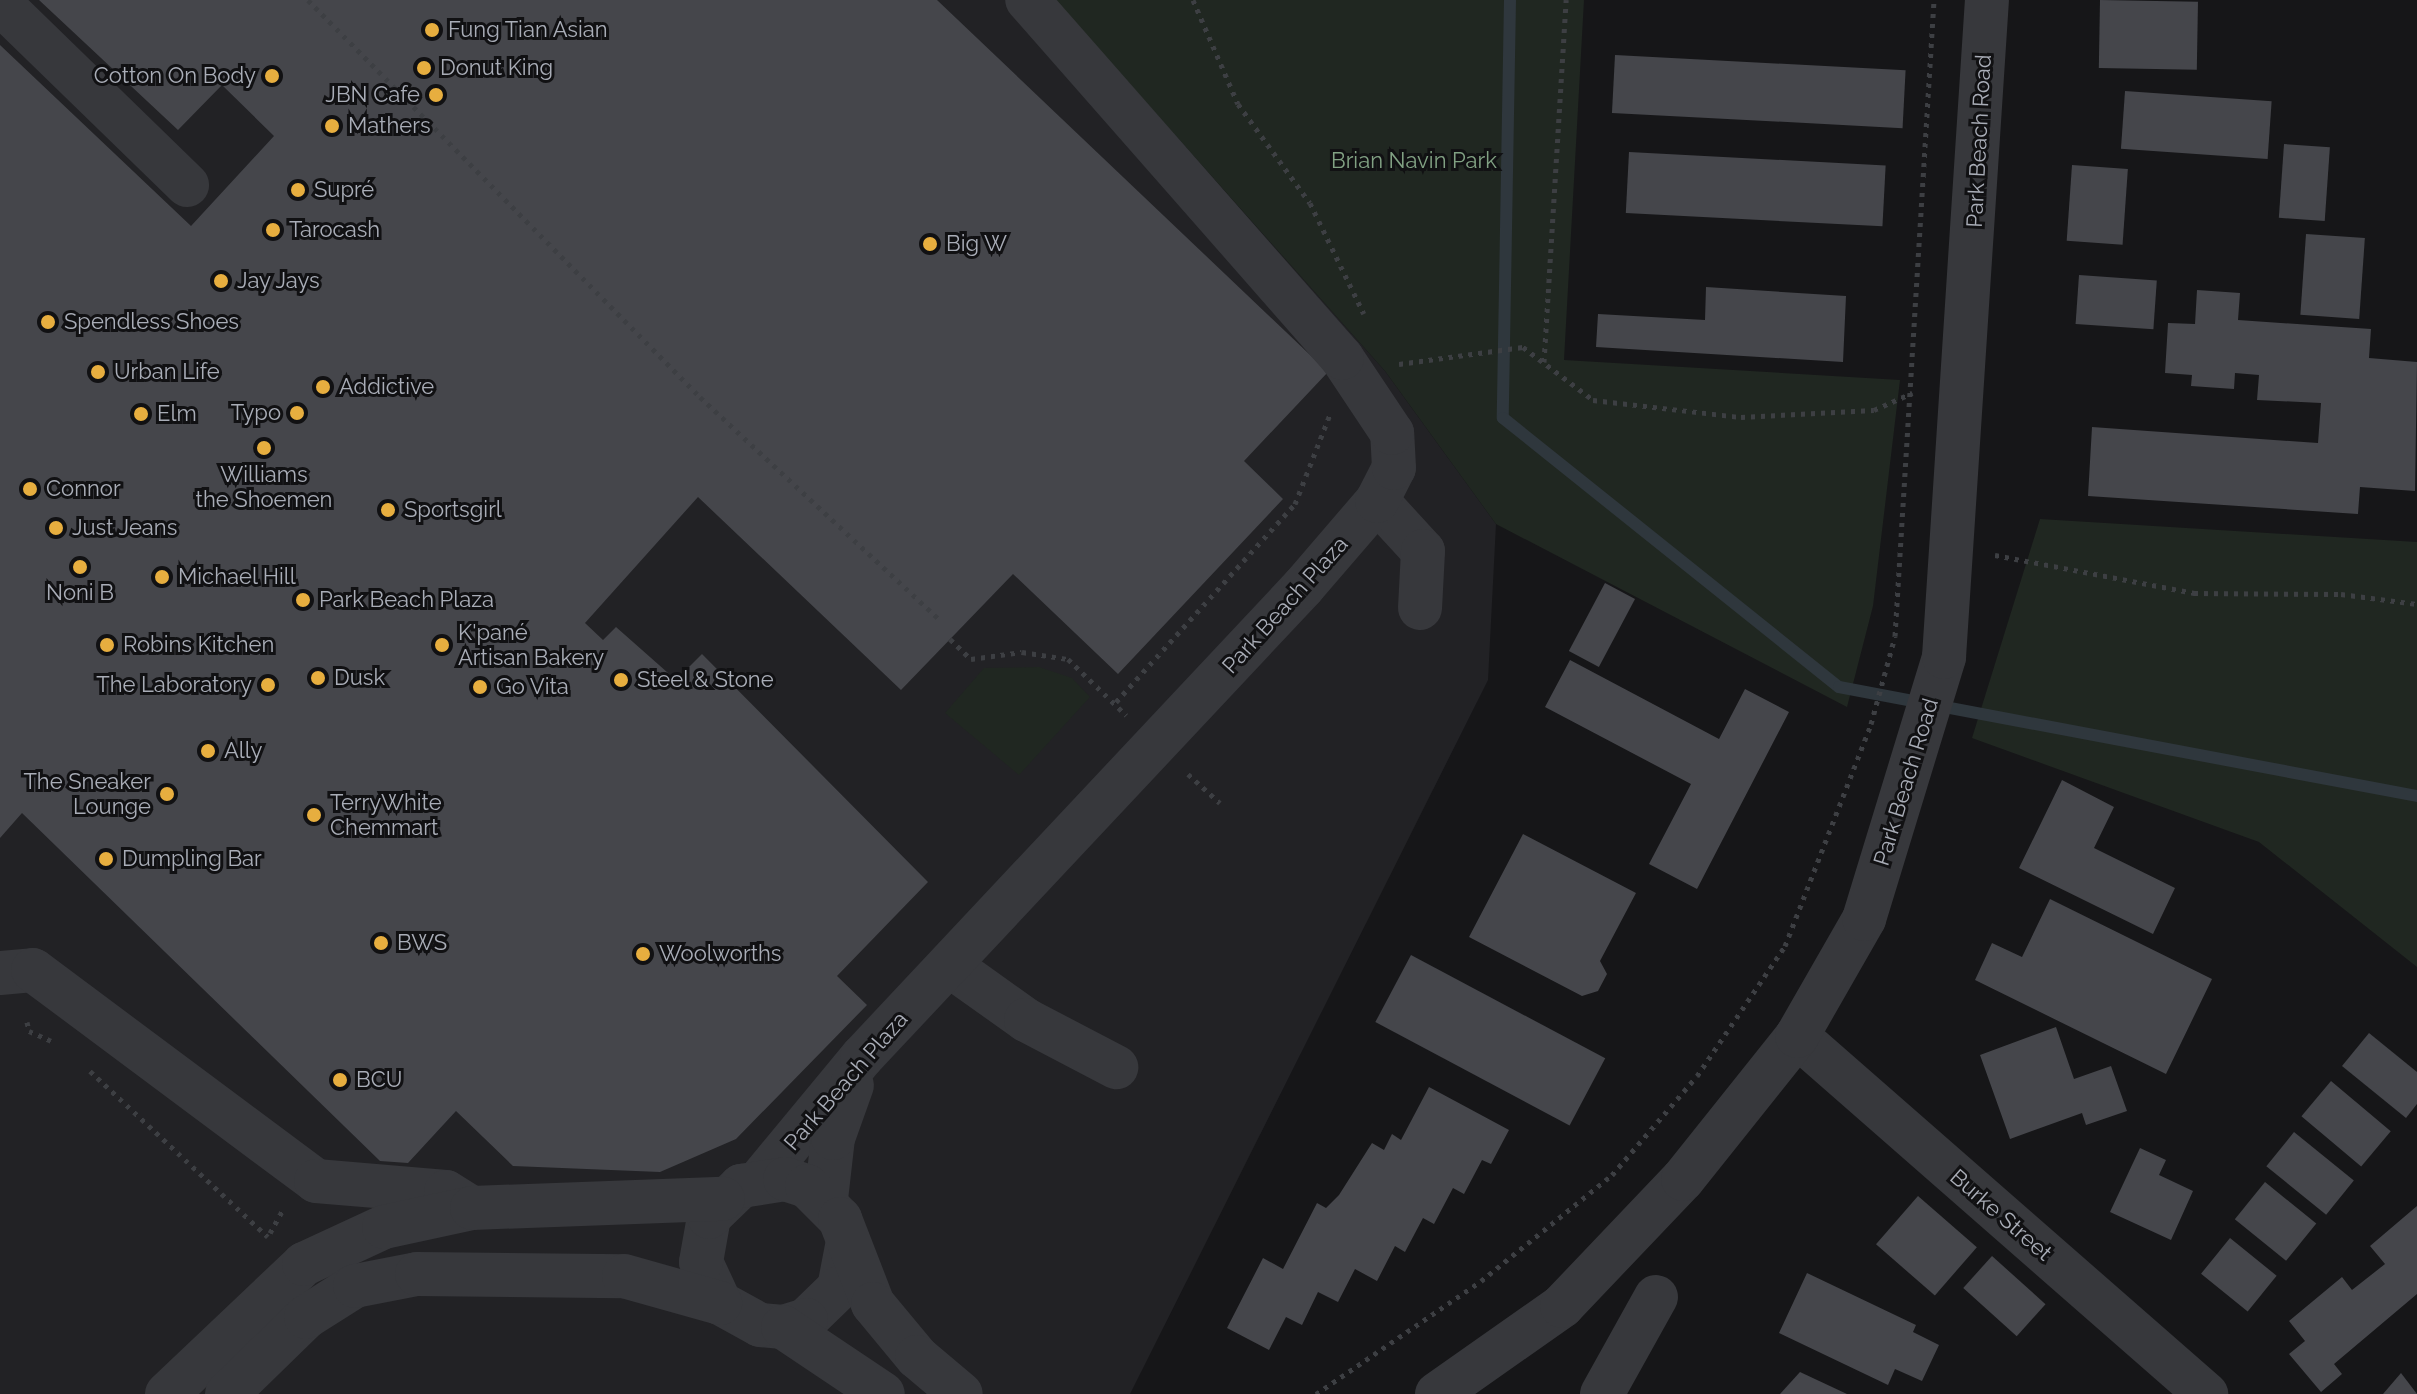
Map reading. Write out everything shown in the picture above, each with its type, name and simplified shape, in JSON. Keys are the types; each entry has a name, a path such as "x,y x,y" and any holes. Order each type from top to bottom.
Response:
{"street":[{"name":"Park Beach Plaza","path":"761,1179 862,1057 1156,746 1377,501 1394,468 1392,433 1373,398 1027,0"},
{"name":"Park Beach Road","path":"1450,1391 1562,1306 1683,1179 1797,1036 1864,919 1944,657 1987,0"},
{"path":"0,3 187,185"},
{"path":"1377,501 1423,551 1420,608"},
{"path":"949,965 1026,1020 1116,1067"},
{"path":"0,973 33,970 316,1181 446,1192 472,1208"},
{"name":"Burke Street","path":"1797,1036 2206,1394"},
{"path":"826,1199 833,1138 862,1057"},
{"path":"167,1394 304,1264 384,1227 472,1208 723,1199 761,1179 807,1186 826,1199 848,1241 873,1304 917,1357 961,1394"},
{"path":"720,1303 701,1262 701,1238 723,1199"},
{"path":"227,1394 306,1317 355,1286 417,1274 624,1276 720,1303 760,1325 783,1327 806,1320 839,1288 848,1241"},
{"path":"1602,1394 1656,1297"},
{"path":"783,1327 883,1394"}],"path":[{"path":"308,0 700,397 941,621"},
{"path":"1193,0 1238,104 1310,203 1369,323"},
{"path":"1544,363 1566,0"},
{"path":"1316,1394 1481,1281 1612,1175 1697,1076 1785,946 1871,724 1887,667 1913,392 1934,0"},
{"path":"1390,365 1469,358 1514,349 1531,350 1593,400 1676,412 1809,417 1874,410 1913,392"},
{"path":"1116,702 1295,504 1333,405"},
{"path":"1991,554 2057,561 2194,593 2341,594 2417,604"},
{"path":"950,639 971,659 1022,652 1068,659 1116,702 1156,746 1220,803"},
{"path":"26,1017 29,1031 59,1044"},
{"path":"83,1065 268,1237"}],"shaded area":[{"path":"0,0 1055,0 1385,371 1496,524 1488,680 1130,1394 0,1394"}],"green space":[{"name":"Brian Navin Park","path":"1055,0 1584,0 1564,360 1900,380 1873,606 1847,707 1496,524 1385,371"},
{"path":"2040,519 2417,542 2417,967 2259,842 1972,738"},
{"path":"1039,667 1072,678 1090,697 1019,775 945,713 984,668"}],"building":[{"name":"Park Beach Plaza","path":"39,0 937,0 1328,372 1244,461 1283,499 1118,674 1013,574 901,690 698,497 585,623 603,640 616,627 676,680 702,654 928,882 837,976 867,1005 736,1139 660,1172 513,1166 456,1111 408,1163 380,1161 22,813 0,838 0,45 191,226 274,136 222,85 178,130"},
{"path":"2100,0 2198,2 2197,70 2099,68"},
{"path":"1615,55 1906,70 1903,128 1612,113"},
{"path":"2125,91 2272,101 2268,159 2121,149"},
{"path":"2284,144 2330,147 2325,221 2279,218"},
{"path":"1629,152 1886,165 1882,226 1626,213"},
{"path":"2072,165 2128,169 2123,245 2067,241"},
{"path":"2306,234 2365,238 2359,319 2300,315"},
{"path":"2079,275 2157,280 2153,329 2076,324"},
{"path":"1706,287 1846,296 1843,362 1596,347 1598,314 1705,320"},
{"path":"2197,290 2240,293 2238,320 2371,329 2369,358 2417,362 2415,491 2360,487 2358,514 2088,496 2092,427 2318,443 2321,403 2257,400 2259,375 2235,373 2234,389 2191,386 2192,375 2165,373 2168,323 2195,324"},
{"path":"1605,583 1635,599 1599,667 1569,651"},
{"path":"1570,660 1719,739 1745,689 1789,712 1697,889 1649,864 1691,784 1545,707"},
{"path":"2062,780 2114,807 2094,848 2175,888 2153,934 2019,868"},
{"path":"1523,834 1636,893 1600,961 1607,974 1598,991 1582,996 1469,937"},
{"path":"2050,899 2212,979 2166,1074 1975,980 1992,943 2022,957"},
{"path":"1411,955 1605,1058 1570,1125 1375,1022"},
{"path":"2056,1027 2074,1079 2111,1066 2127,1111 2086,1125 2082,1113 2010,1139 1980,1055"},
{"path":"2369,1033 2417,1072 2417,1104 2406,1118 2342,1066"},
{"path":"2331,1081 2391,1131 2361,1166 2301,1116"},
{"path":"1429,1087 1509,1130 1491,1164 1482,1160 1464,1194 1453,1188 1434,1224 1423,1218 1405,1252 1395,1246 1377,1281 1355,1269 1338,1302 1318,1292 1302,1325 1286,1317 1269,1350 1227,1328 1263,1258 1283,1269 1317,1203 1326,1208 1339,1195 1372,1143 1384,1150 1392,1134 1401,1140"},
{"path":"2294,1132 2354,1180 2326,1215 2266,1166"},
{"path":"2140,1148 2166,1160 2159,1175 2193,1191 2171,1240 2110,1212"},
{"path":"2265,1182 2316,1224 2286,1261 2235,1219"},
{"path":"1918,1196 1977,1247 1935,1295 1876,1244"},
{"path":"2417,1206 2417,1294 2334,1364 2342,1374 2321,1392 2289,1354 2305,1341 2289,1321 2342,1277 2352,1290 2385,1264 2370,1246"},
{"path":"2230,1238 2277,1276 2248,1312 2201,1274"},
{"path":"1992,1256 2046,1304 2017,1336 1963,1288"},
{"path":"1807,1273 1916,1325 1913,1332 1939,1345 1922,1381 1895,1369 1888,1385 1779,1333"},
{"path":"1800,1372 1847,1394 1780,1394"},
{"path":"2401,1373 2417,1394 2383,1394"}],"waterway":[{"path":"1510,0 1503,418 1839,687 2417,796"}],"place":[{"name":"Fung Tian Asian","path":"432,30"},
{"name":"Donut King","path":"424,68"},
{"name":"Cotton On Body","path":"272,76"},
{"name":"JBN Cafe","path":"436,95"},
{"name":"Mathers","path":"332,126"},
{"name":"Supré","path":"298,190"},
{"name":"Tarocash","path":"273,230"},
{"name":"Big W","path":"930,244"},
{"name":"Jay Jays","path":"221,281"},
{"name":"Spendless Shoes","path":"48,322"},
{"name":"Urban Life","path":"98,372"},
{"name":"Addictive","path":"323,387"},
{"name":"Typo","path":"297,413"},
{"name":"Elm","path":"141,414"},
{"name":"Williams the Shoemen","path":"264,448"},
{"name":"Connor","path":"30,489"},
{"name":"Sportsgirl","path":"388,510"},
{"name":"Just Jeans","path":"56,528"},
{"name":"Noni B","path":"80,567"},
{"name":"Michael Hill","path":"162,577"},
{"name":"Park Beach Plaza","path":"303,600"},
{"name":"Robins Kitchen","path":"107,645"},
{"name":"K'pané Artisan Bakery","path":"442,645"},
{"name":"Dusk","path":"318,678"},
{"name":"Steel & Stone","path":"621,680"},
{"name":"The Laboratory","path":"268,685"},
{"name":"Go Vita","path":"480,687"},
{"name":"Ally","path":"208,751"},
{"name":"The Sneaker Lounge","path":"167,794"},
{"name":"TerryWhite Chemmart","path":"314,815"},
{"name":"Dumpling Bar","path":"106,859"},
{"name":"BWS","path":"381,943"},
{"name":"Woolworths","path":"643,954"},
{"name":"BCU","path":"340,1080"}]}
